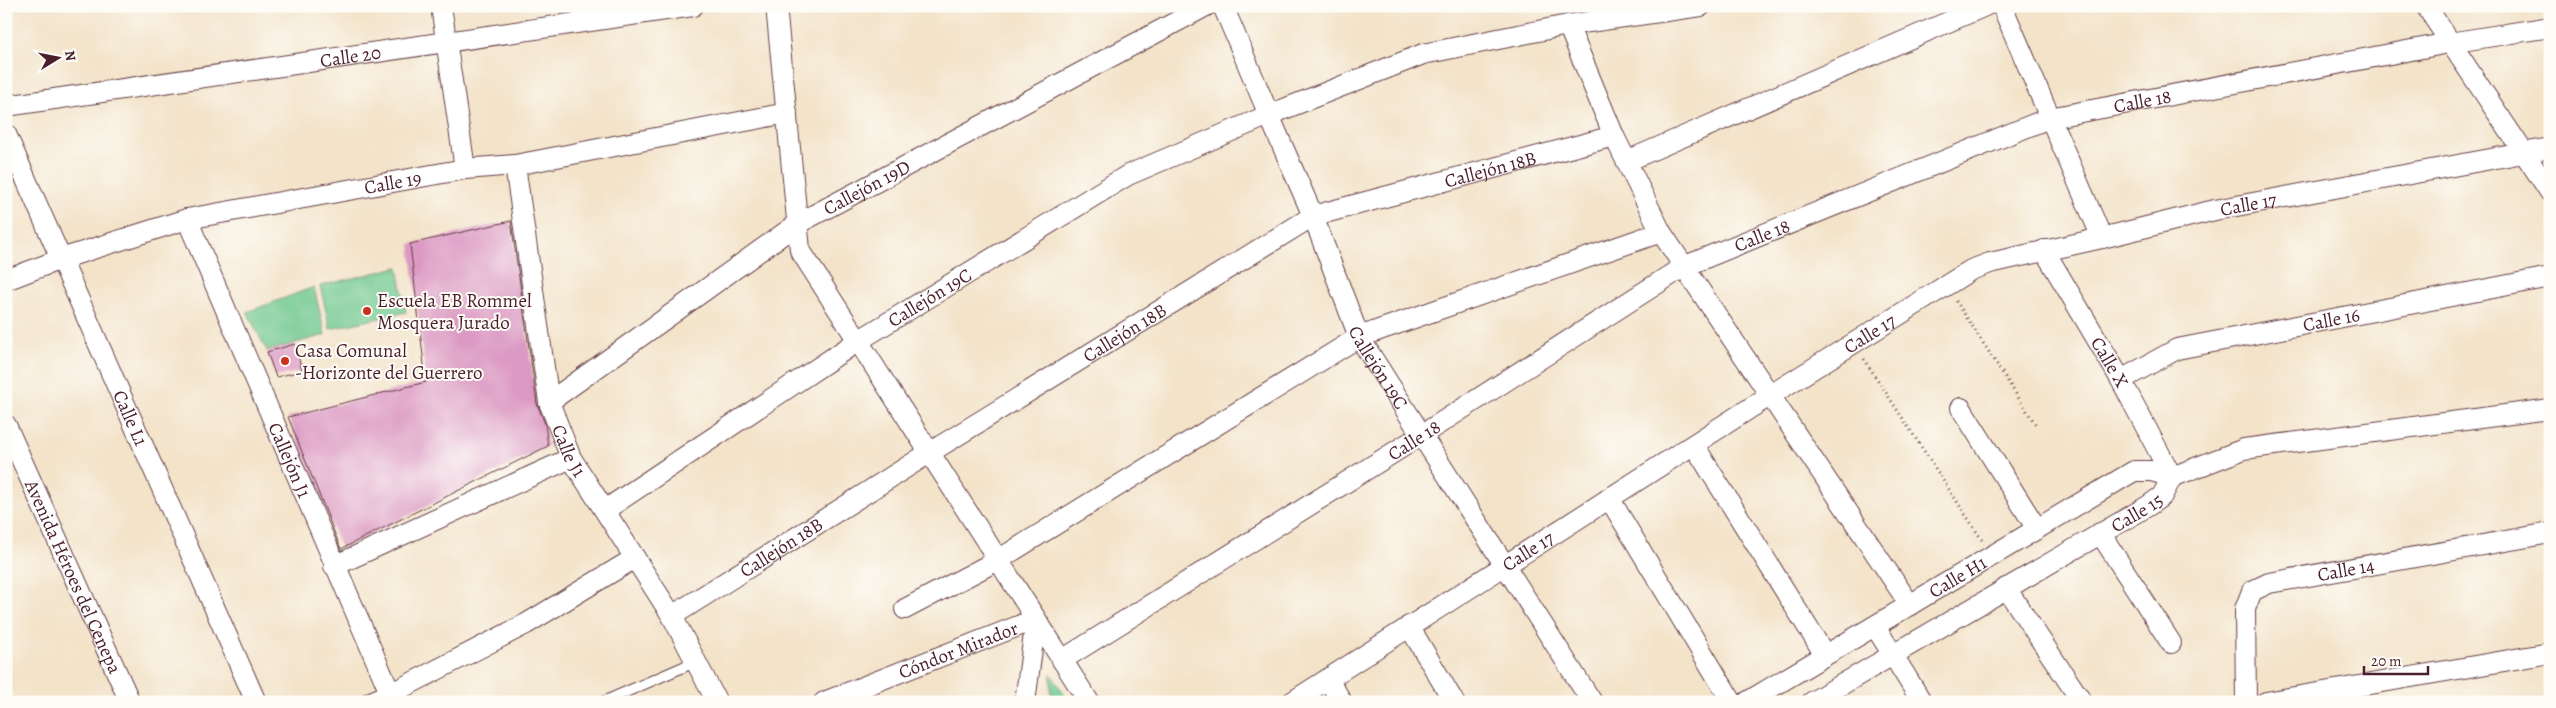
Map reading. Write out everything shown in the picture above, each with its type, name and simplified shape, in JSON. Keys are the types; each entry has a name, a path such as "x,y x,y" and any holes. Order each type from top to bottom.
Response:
{"street":[{"path":"441,6 465,169"},
{"name":"Calle 20","path":"6,106 693,6"},
{"path":"776,6 800,250 1088,702"},
{"name":"Callejón 19D","path":"548,402 797,224 1206,6"},
{"path":"1223,6 1269,115"},
{"name":"Callejón 19C","path":"605,510 858,341 1128,175 1269,115 1422,54 1568,25 1701,6"},
{"path":"1627,161 1985,6"},
{"path":"2002,6 2102,238"},
{"path":"2426,6 2550,192"},
{"path":"1568,25 1614,136 1661,232 1910,605"},
{"name":"Calle 18","path":"1062,660 1420,436 1683,267 2049,118 2449,43 2550,27"},
{"name":"Calle 19","path":"6,280 61,258 187,219 465,169 515,165 787,113"},
{"name":"Callejón 19C","path":"1269,115 1313,216 1359,337 1420,436 1592,702"},
{"name":"Callejón 18B","path":"672,616 929,453 1313,216 1614,136"},
{"name":"Calle L1","path":"8,142 256,702"},
{"name":"Calle 17","path":"1292,702 1769,396 1971,270 1990,263 2215,210 2550,148"},
{"name":"Calle J1","path":"515,165 548,402 570,458 672,616 716,702"},
{"name":"Callejón J1","path":"187,219 392,698"},
{"path":"905,609 998,560 1359,337 1661,232"},
{"name":"Calle X","path":"2044,250 2121,380 2172,478"},
{"name":"Calle 16","path":"2121,380 2178,349 2550,278"},
{"path":"1961,408 2037,529"},
{"name":"Calle 15","path":"1812,702 2162,496 2172,478 2244,449 2550,409"},
{"name":"Avenida Héroes del Cenepa","path":"6,426 130,702"},
{"path":"1694,444 1825,655"},
{"path":"334,566 570,458"},
{"name":"Calle H1","path":"1747,702 2134,471 2150,471 2172,478"},
{"path":"1609,498 1732,702"},
{"path":"2100,533 2171,644"},
{"name":"Calle 14","path":"2246,702 2246,609 2252,591 2269,583 2550,534"},
{"path":"371,702 392,698 526,624 635,558"},
{"path":"2006,588 2082,702"},
{"path":"1025,702 1036,619"},
{"name":"Cóndor Mirador","path":"824,702 1036,619"},
{"path":"1409,626 1454,702"},
{"path":"1875,626 1922,702"},
{"path":"2266,702 2550,653"},
{"path":"1328,679 1342,702"}],"lane":[{"path":"603,702 697,662"}],"path":[{"path":"1946,286 2036,425"},
{"path":"1854,343 1992,556"}],"green space":[{"path":"398,267 406,312 330,329 320,286"},
{"path":"314,287 325,335 267,351 247,312"},
{"path":"1051,674 1069,702 1051,702"}],"building":[{"path":"511,221 537,404 545,424 548,446 341,549 288,417 426,382 410,244"},
{"name":"Casa Comunal -Horizonte del Guerrero","path":"295,344 302,371 276,377 267,352"}],"place":[{"name":"Escuela EB Rommel Mosquera Jurado","path":"367,311"},
{"name":"Casa Comunal -Horizonte del Guerrero","path":"285,361"}]}
